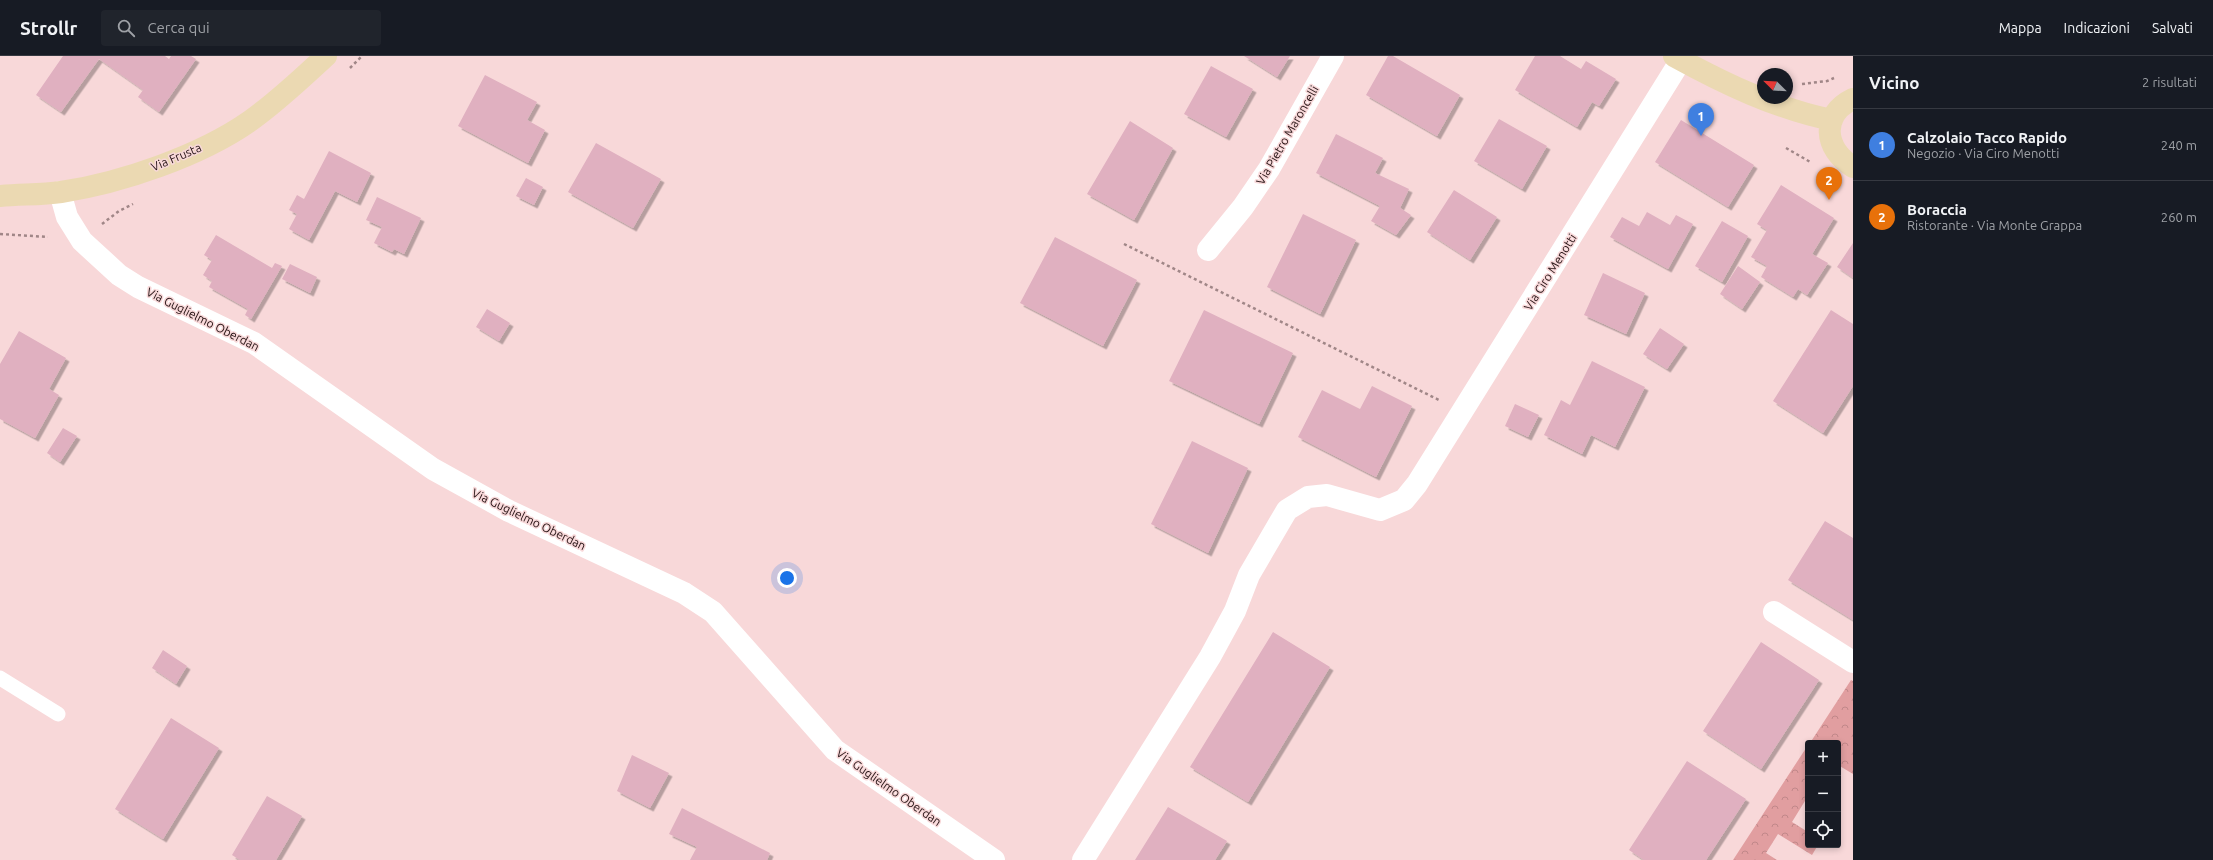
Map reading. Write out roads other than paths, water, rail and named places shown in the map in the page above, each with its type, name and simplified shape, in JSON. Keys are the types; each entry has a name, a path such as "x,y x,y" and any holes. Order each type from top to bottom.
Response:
{"street":[{"name":"Via Frusta","path":"0,196 60,192 114,180 165,164 216,140 249,121 287,92 326,56"},
{"name":"Via Pietro Maroncelli","path":"1208,250 1243,207 1270,170 1333,56"},
{"path":"1678,58 1774,103 1810,116 1832,120"},
{"name":"Via Ciro Menotti","path":"1083,860 1210,656 1235,611 1249,575 1287,510 1308,496 1327,495 1380,510 1404,500 1417,484 1678,58"},
{"path":"1853,99 1844,104 1832,120 1829,134 1832,148 1841,159 1853,167"},
{"name":"Via Guglielmo Oberdan","path":"60,192 67,217 82,241 119,275 138,287 254,343 433,469 509,511 684,593 713,612 835,750 994,860"},
{"path":"1774,612 1853,662"}],"lane":[{"path":"0,678 58,714"}],"place":[{"name":"Calzolaio Tacco Rapido","path":"1701,136"},
{"name":"Boraccia","path":"1829,200"}]}
